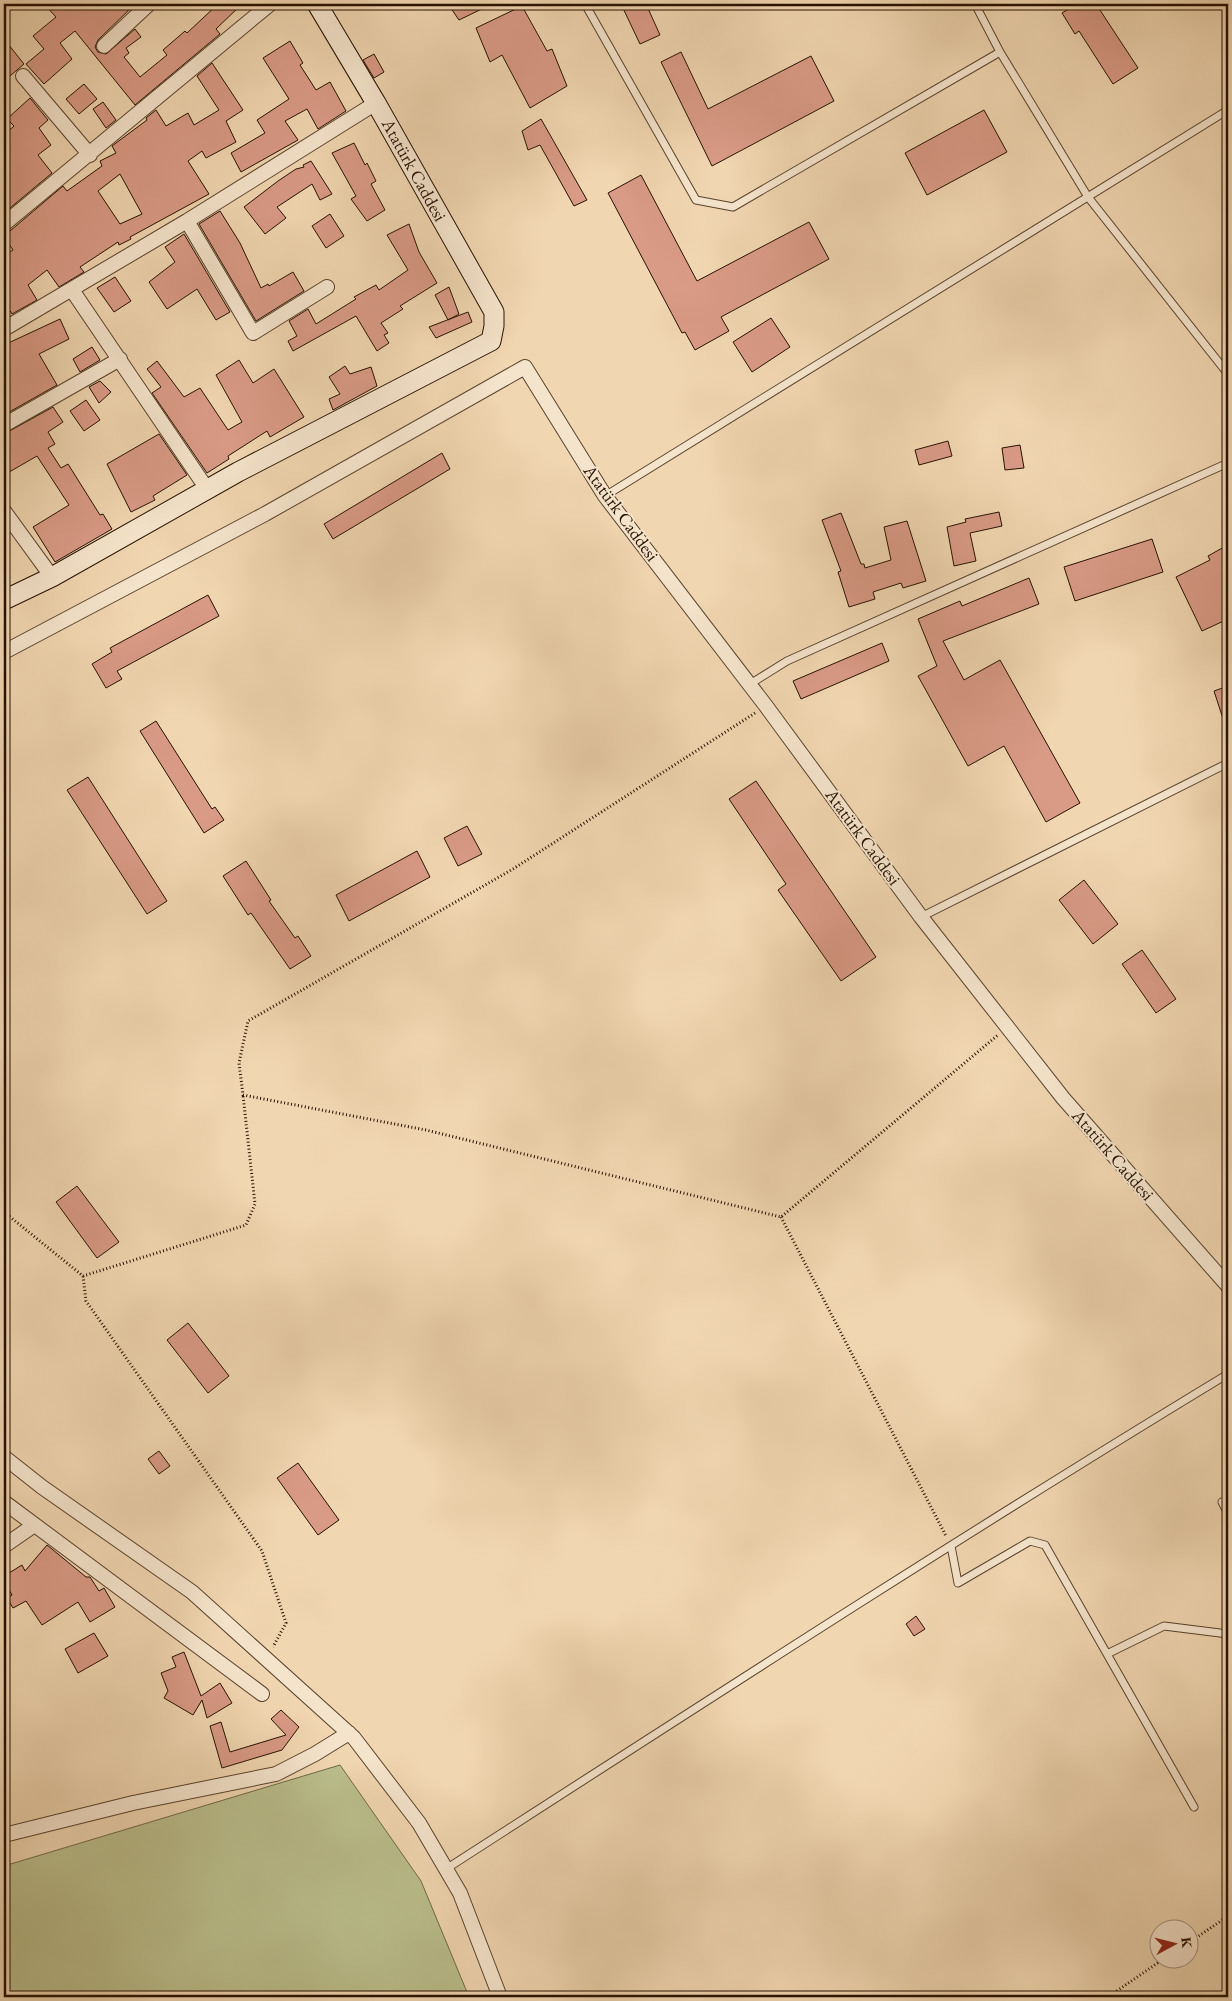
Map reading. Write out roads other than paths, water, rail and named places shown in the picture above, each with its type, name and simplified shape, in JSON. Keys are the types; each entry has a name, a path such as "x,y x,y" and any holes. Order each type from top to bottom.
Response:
{"street":[{"path":"104,46 149,4"},
{"path":"4,224 90,155 270,4"},
{"name":"Atatürk Caddesi","path":"208,489 491,341 494,312 376,103 317,4"},
{"path":"23,76 90,155"},
{"path":"4,329 187,221 376,103"},
{"path":"187,221 253,333 327,287"},
{"path":"4,600 52,577 208,489 72,290"},
{"path":"4,426 120,359"},
{"name":"Atatürk Caddesi","path":"4,652 265,514 525,368 605,496 750,684 921,917 1063,1098 1228,1286"},
{"path":"4,512 52,577"},
{"path":"4,1457 42,1487 192,1592 349,1733 419,1823 460,1893 472,1920 500,1997"},
{"path":"4,1502 33,1526 262,1694"},
{"path":"4,1546 33,1526"},
{"path":"4,1835 133,1803 276,1774 315,1754 349,1733"}],"lane":[{"path":"585,4 696,200 734,207 1000,52"},
{"path":"975,4 1000,52 1088,197 1228,374"},
{"path":"605,496 1228,110"},
{"path":"750,684 787,661 1228,463"},
{"path":"921,917 1228,763"},
{"path":"446,1870 951,1546 1228,1374"},
{"path":"1222,1502 1228,1514"},
{"path":"951,1546 958,1583 1030,1541 1045,1545 1194,1807"},
{"path":"1107,1654 1164,1626 1228,1634"}]}
